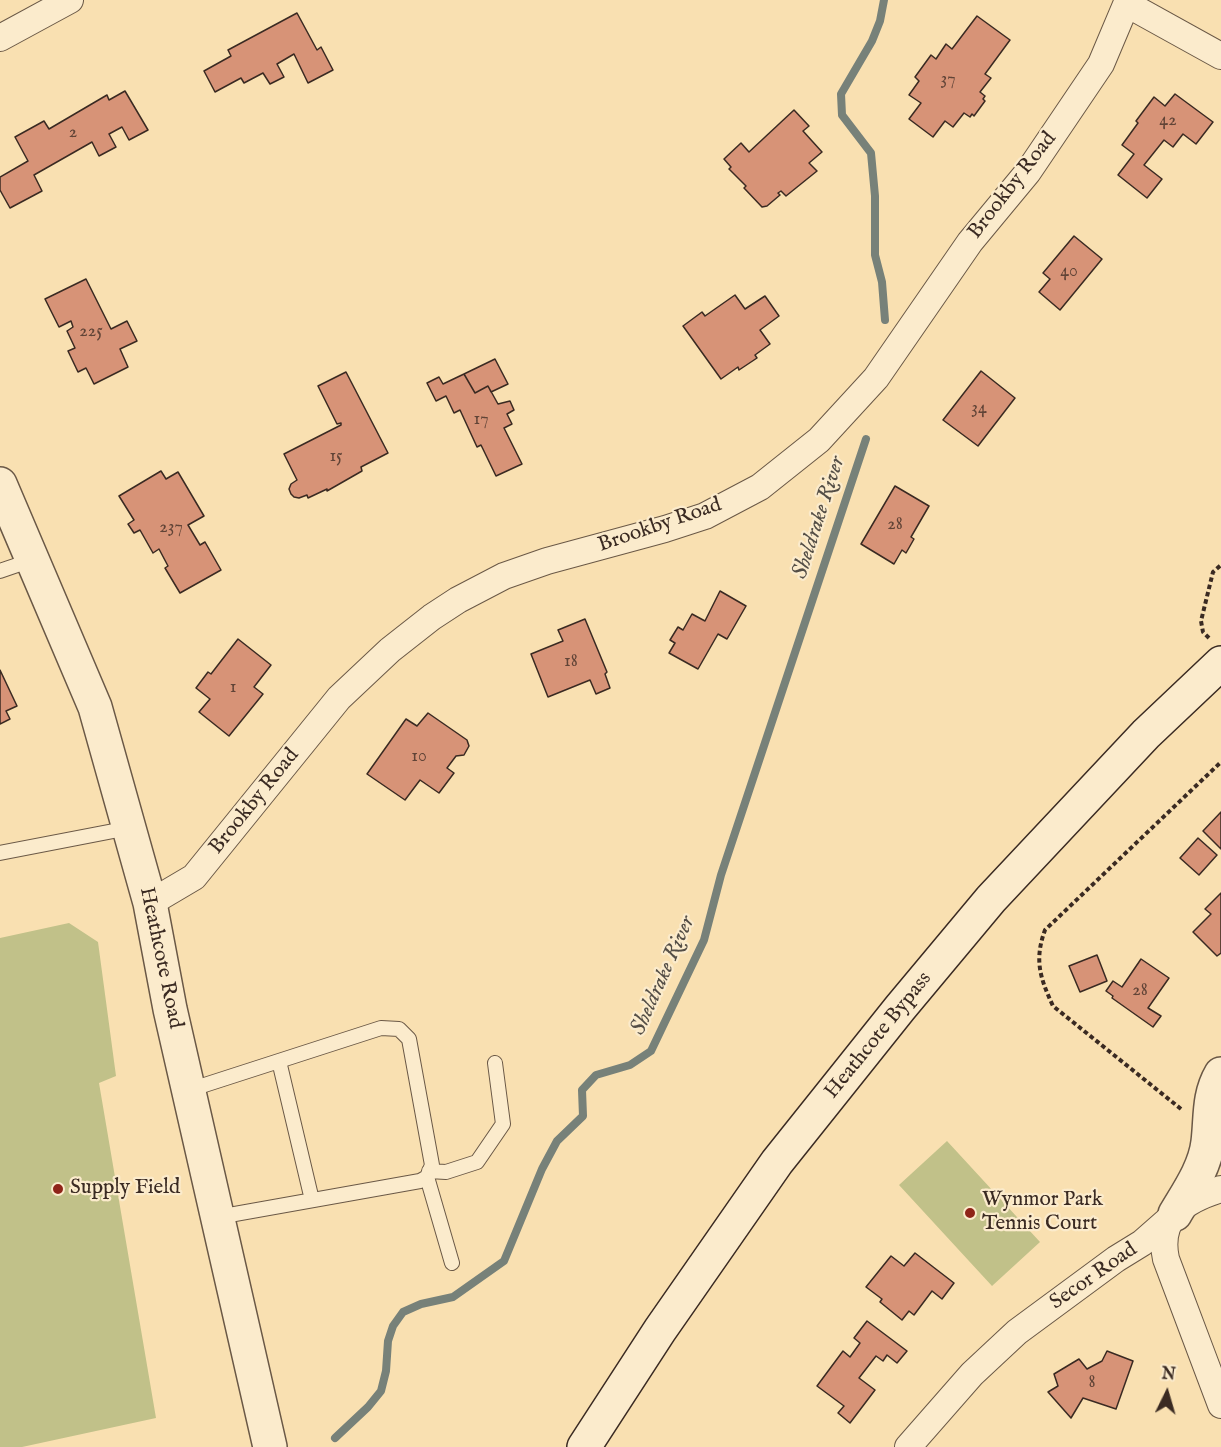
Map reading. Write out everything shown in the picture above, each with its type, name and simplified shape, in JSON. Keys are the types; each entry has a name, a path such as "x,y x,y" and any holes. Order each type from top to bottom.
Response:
{"street":[{"path":"0,38 70,0"},
{"path":"1127,2 1221,56"},
{"name":"Brookby Road","path":"150,903 194,878 339,699 390,650 432,617 458,600 504,576 547,561 705,516 760,487 819,440 876,378 970,242 1028,172 1101,64 1127,2"},
{"name":"Heathcote Road","path":"0,484 95,707 129,828 150,903 170,1009 270,1447"},
{"name":"Heathcote Bypass","path":"584,1447 660,1330 777,1162 900,1008 991,899 1218,654"},
{"name":"Secor Road","path":"908,1447 972,1374 1017,1332 1116,1259 1142,1243 1175,1214 1193,1184 1203,1159 1208,1143 1211,1100 1221,1074"},
{"path":"1221,1189 1196,1197 1175,1214 1168,1222 1164,1233 1166,1259 1221,1405"}],"lane":[{"path":"0,571 32,560"},
{"path":"0,853 129,828"},
{"path":"189,1090 381,1028 399,1029 409,1039 432,1165 428,1174 420,1181 218,1217"},
{"path":"279,1061 312,1200"},
{"path":"428,1174 446,1172 477,1162 503,1124 495,1063"},
{"path":"428,1174 452,1263"}],"path":[{"path":"1218,654 1203,632 1200,621 1213,572 1221,565"},
{"path":"1209,1115 1181,1109 1053,1006 1043,986 1038,962 1039,945 1045,930 1221,762"}],"green space":[{"name":"Supply Field","path":"69,923 98,942 116,1076 99,1083 156,1418 22,1447 0,1447 0,938"},
{"name":"Wynmor Park Tennis Court","path":"947,1141 1040,1242 992,1286 899,1185"}],"building":[{"path":"297,13 317,50 321,47 333,70 308,83 294,54 277,64 284,77 270,84 263,73 244,83 241,78 215,92 204,71 231,56 228,50"},
{"path":"977,16 1010,40 985,74 991,78 980,92 985,96 983,99 985,101 974,116 972,114 970,117 964,113 953,127 945,121 933,137 909,119 921,103 909,95 919,81 915,77 931,55 936,59 946,44 952,49"},
{"path":"125,91 148,130 129,140 122,127 109,134 116,147 99,156 92,142 34,175 42,191 10,208 0,190 0,177 28,161 15,137 44,121 49,129 107,95 109,100"},
{"path":"1175,94 1213,122 1196,144 1183,134 1173,147 1164,140 1144,165 1162,179 1147,198 1118,175 1134,154 1122,145 1154,97 1165,106"},
{"path":"794,110 809,126 803,131 822,152 809,163 817,171 786,196 781,191 778,193 780,195 767,206 762,207 744,188 746,186 729,169 731,167 724,159 741,143 749,152"},
{"path":"1074,236 1102,259 1060,310 1039,292 1050,279 1043,273"},
{"path":"86,279 111,329 127,321 137,341 120,349 128,367 94,384 86,368 78,372 68,351 75,348 67,331 73,327 71,321 59,327 45,299"},
{"path":"735,295 745,309 765,296 779,316 760,330 770,344 755,355 757,358 721,379 683,326 702,312 705,316"},
{"path":"495,359 508,384 491,392 488,386 475,393 464,374"},
{"path":"981,371 1015,398 978,446 943,420"},
{"path":"346,372 388,453 361,467 362,471 327,491 327,489 308,498 307,495 294,497 289,489 291,484 297,480 284,454 341,425 341,423 337,424 318,386"},
{"path":"464,374 475,393 488,386 498,404 510,401 514,410 507,414 512,424 504,428 522,464 496,476 481,445 477,447 460,410 454,413 446,396 436,401 427,383 439,377 443,384"},
{"path":"161,471 166,479 178,472 204,516 188,525 200,545 205,542 221,570 180,593 165,568 168,566 159,549 153,553 140,530 134,533 128,524 134,520 119,496"},
{"path":"895,486 929,506 911,537 914,539 906,553 902,550 894,564 861,544"},
{"path":"720,591 746,606 727,639 718,634 698,669 669,653 675,643 670,640 678,627 683,630 692,614 705,621"},
{"path":"585,619 607,672 605,674 610,688 596,694 590,680 548,697 531,654 563,641 558,630"},
{"path":"238,639 271,665 254,687 263,694 229,736 199,712 210,699 196,688 208,672 211,674"},
{"path":"0,670 17,706 6,711 10,719 0,724"},
{"path":"428,713 467,740 469,746 464,755 456,756 447,768 454,773 439,793 420,780 405,800 367,774 406,719 417,726"},
{"path":"1221,812 1221,849 1203,831"},
{"path":"1198,838 1217,855 1199,875 1180,858"},
{"path":"1221,893 1221,953 1217,956 1193,932 1211,914 1205,909"},
{"path":"1097,955 1107,981 1080,992 1069,966"},
{"path":"1141,959 1169,978 1148,1008 1161,1016 1153,1027 1112,998 1113,996 1106,991 1113,981 1122,987"},
{"path":"915,1253 954,1283 942,1299 932,1291 914,1315 909,1311 902,1320 880,1302 882,1299 866,1287 891,1256 904,1266"},
{"path":"867,1321 907,1351 897,1363 887,1355 883,1361 876,1356 859,1378 875,1390 850,1423 838,1413 844,1406 817,1386 843,1351 850,1357 860,1343 854,1338"},
{"path":"1107,1351 1133,1361 1116,1409 1083,1398 1071,1418 1048,1392 1058,1386 1054,1374 1079,1359 1087,1369 1102,1361"}],"waterway":[{"name":"Sheldrake River","path":"884,0 880,21 872,41 841,94 842,115 871,153 875,196 875,255 882,282 885,320"},
{"name":"Sheldrake River","path":"335,1438 368,1407 381,1391 386,1371 388,1341 393,1326 403,1312 421,1304 453,1297 504,1261 542,1169 557,1141 583,1116 582,1090 596,1075 630,1065 651,1051 704,940 721,875 866,439"}],"place":[{"name":"Supply Field","path":"58,1189"},
{"name":"Wynmor Park Tennis Court","path":"970,1213"}]}
